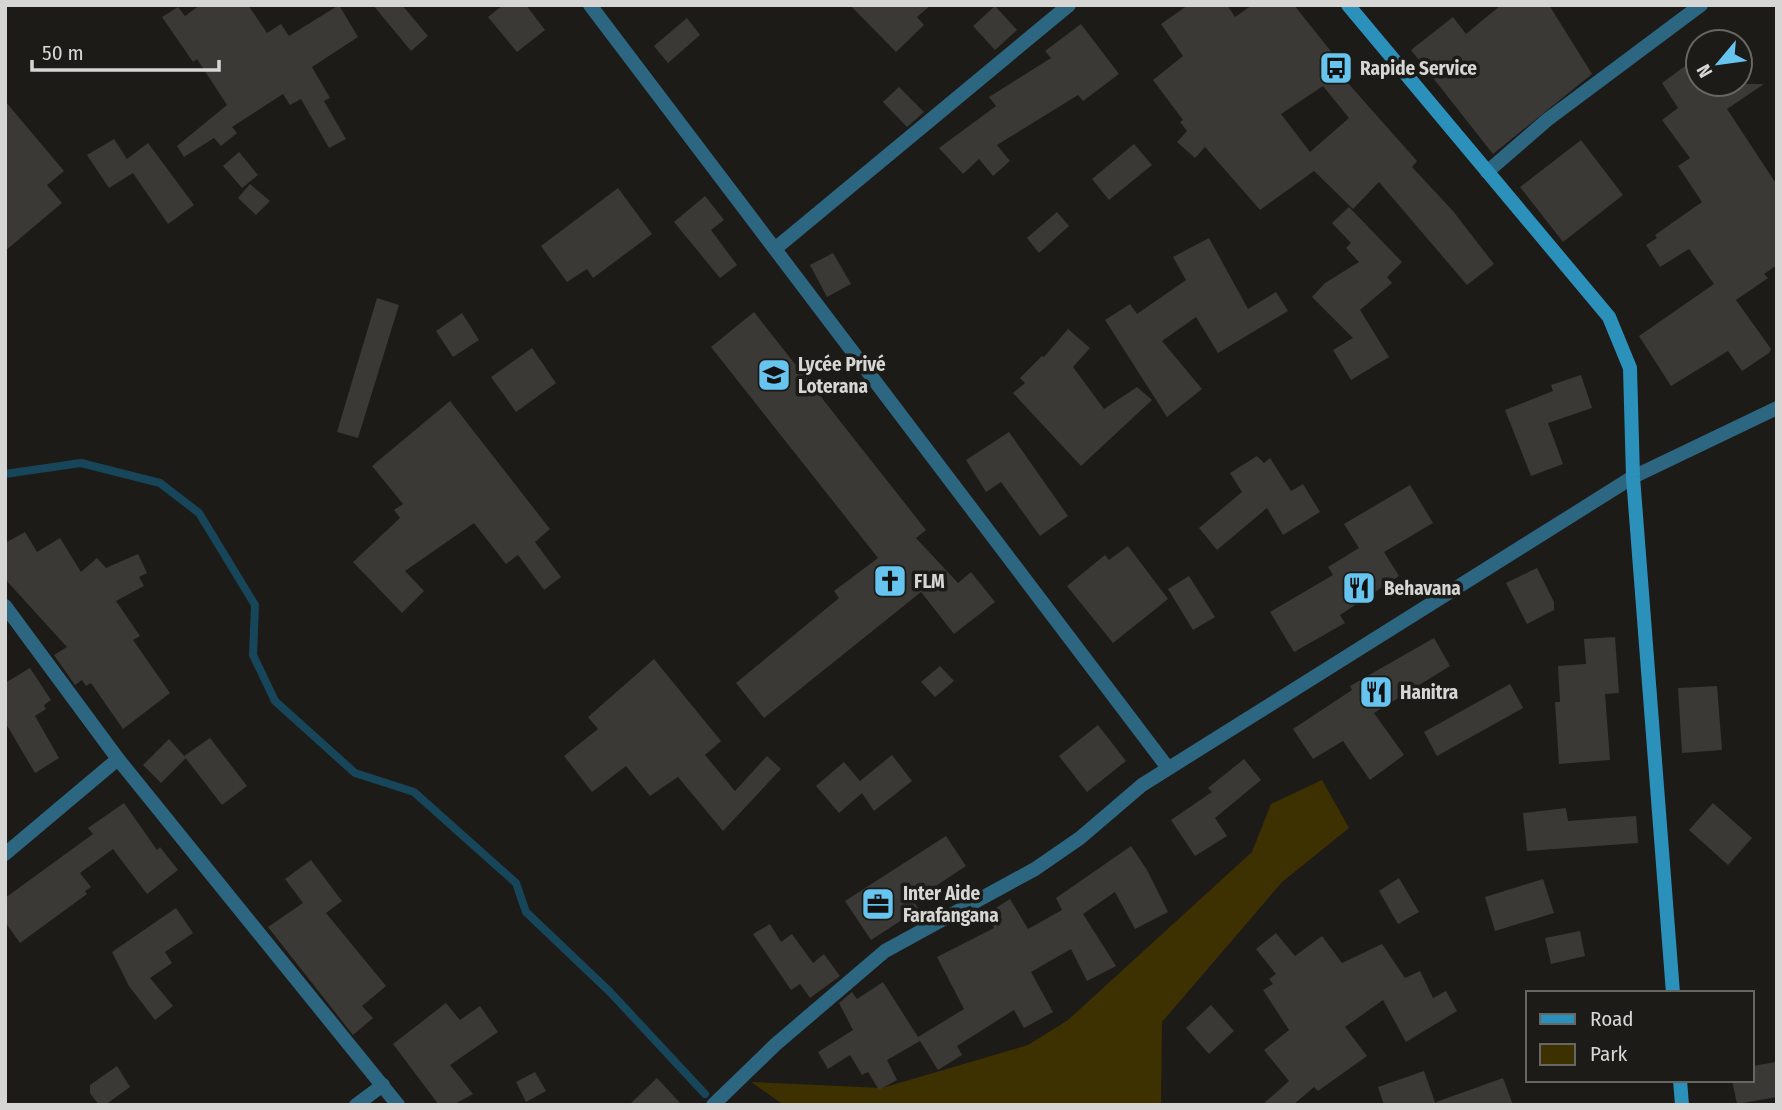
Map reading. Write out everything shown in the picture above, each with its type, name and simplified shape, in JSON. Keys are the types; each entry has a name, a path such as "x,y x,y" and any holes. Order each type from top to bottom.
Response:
{"main road":[{"path":"1348,5 1609,317 1630,368 1633,477 1673,991"},
{"path":"1680,1082 1682,1105"}],"street":[{"path":"590,5 1168,768"},
{"path":"776,248 1069,5"},
{"path":"1487,172 1547,120 1701,5"},
{"path":"713,1105 776,1044 885,951 1035,869 1080,838 1142,785 1633,477 1777,408"},
{"path":"5,606 118,759 398,1105"},
{"path":"5,855 118,759"},
{"path":"356,1105 383,1085"}],"green space":[{"path":"1322,780 1349,828 1282,882 1162,1022 1161,1105 784,1105 751,1082 882,1088 1028,1045 1068,1020 1252,852 1271,804"}],"building":[{"path":"200,5 248,5 267,33 281,24 289,36 339,5 358,37 312,67 330,98 324,101 346,139 329,148 301,99 290,105 283,94 232,127 237,133 221,146 214,138 184,157 177,146 227,105 197,59 193,62 162,17 178,7 185,16"},
{"path":"373,5 402,5 428,36 411,51"},
{"path":"503,5 526,5 545,30 517,52 488,17"},
{"path":"850,5 931,5 917,17 924,25 896,52"},
{"path":"1188,5 1227,5 1235,17 1252,5 1294,5 1345,69 1339,73 1417,161 1412,167 1453,211 1494,264 1467,285 1379,182 1353,209 1314,171 1260,210 1205,147 1195,158 1177,142 1187,131 1180,122 1183,120 1153,80 1183,56 1161,24","holes":["1323,86 1349,118 1310,152 1281,114"]},
{"path":"1501,5 1549,5 1592,74 1493,154 1411,50 1453,17 1466,34"},
{"path":"995,6 1017,30 995,50 973,26"},
{"path":"687,18 700,35 668,63 654,46"},
{"path":"1081,24 1119,74 1083,101 1078,95 997,145 1010,161 993,176 979,159 963,174 939,148 996,106 989,97 1051,58 1045,51"},
{"path":"1684,67 1684,98 1743,98 1727,109 1777,185 1777,265 1764,274 1768,278 1736,300 1771,349 1769,353 1742,371 1728,351 1671,386 1639,336 1714,284 1689,249 1660,267 1646,245 1657,238 1655,235 1702,202 1678,166 1690,158 1662,120 1678,108 1662,83"},
{"path":"1754,84 1764,84 1754,91"},
{"path":"899,87 924,112 907,127 883,102"},
{"path":"5,101 64,171 47,185 62,203 5,251"},
{"path":"114,139 127,159 148,143 194,205 168,224 133,173 109,188 87,155"},
{"path":"1581,140 1623,195 1563,242 1520,187"},
{"path":"1134,144 1152,165 1109,200 1092,179"},
{"path":"239,152 258,175 242,188 223,166"},
{"path":"250,184 270,201 256,215 238,198"},
{"path":"618,188 652,234 593,278 587,269 567,282 541,246"},
{"path":"705,196 724,220 711,230 737,265 720,278 674,222"},
{"path":"1349,207 1402,262 1387,277 1392,283 1360,310 1389,357 1351,380 1333,350 1353,338 1312,297 1325,283 1359,262 1346,248 1351,243 1332,223"},
{"path":"1057,212 1069,226 1039,253 1027,238"},
{"path":"1209,238 1248,309 1276,292 1288,311 1218,353 1196,317 1162,341 1202,389 1167,417 1105,320 1130,304 1137,314 1186,280 1173,257"},
{"path":"833,253 851,284 827,297 810,265"},
{"path":"377,298 399,305 358,438 337,432"},
{"path":"754,312 926,530 916,538 958,583 971,572 995,602 954,634 921,592 764,718 736,683 839,598 834,591 878,558 711,347"},
{"path":"462,313 479,340 453,357 436,331"},
{"path":"1068,329 1090,348 1073,367 1104,409 1137,387 1152,400 1081,466 1013,393 1025,383 1020,378 1044,357"},
{"path":"532,348 556,383 516,412 491,377"},
{"path":"1581,375 1592,408 1548,423 1563,464 1531,476 1505,410 1553,391 1551,385"},
{"path":"450,401 550,529 535,542 561,577 544,590 518,555 506,564 474,523 405,571 424,591 402,613 353,562 400,518 394,510 403,504 372,466"},
{"path":"1009,432 1068,516 1040,536 1001,482 986,492 966,460"},
{"path":"1257,456 1264,463 1270,458 1291,491 1303,484 1320,512 1283,535 1267,508 1217,550 1199,528 1242,492 1230,473"},
{"path":"1410,485 1433,523 1384,552 1399,576 1340,615 1345,623 1294,652 1270,612 1333,575 1328,567 1359,548 1344,524"},
{"path":"25,532 37,552 60,538 81,572 97,558 106,568 138,554 147,573 139,577 144,586 116,601 140,636 133,640 170,693 123,729 91,683 86,686 82,680 75,685 54,655 67,647 5,579 5,543"},
{"path":"1128,546 1168,599 1113,643 1067,586 1105,555 1109,560"},
{"path":"1537,568 1554,602 1554,610 1527,624 1506,583"},
{"path":"1189,576 1215,617 1193,630 1168,589"},
{"path":"1615,637 1619,693 1605,694 1610,760 1559,764 1555,702 1560,702 1558,666 1586,664 1584,639"},
{"path":"1434,638 1450,666 1374,713 1404,755 1370,780 1343,741 1313,759 1293,729 1352,690 1350,686"},
{"path":"654,659 721,741 705,755 735,791 767,756 781,769 723,831 678,777 650,796 626,766 592,792 564,756 598,729 588,717"},
{"path":"940,666 954,681 935,697 921,682"},
{"path":"30,668 51,700 44,705 46,709 35,716 59,758 35,773 5,722 5,683"},
{"path":"1510,684 1523,708 1437,756 1424,732"},
{"path":"1717,686 1722,750 1682,753 1678,688"},
{"path":"1098,725 1126,761 1087,792 1059,756"},
{"path":"210,738 247,786 222,805 184,756"},
{"path":"169,739 186,758 161,783 143,765"},
{"path":"892,755 912,781 874,811 862,793 839,813 816,786 844,762 860,781"},
{"path":"1244,759 1261,780 1215,818 1227,836 1195,856 1171,820 1212,792 1208,788"},
{"path":"124,803 157,850 160,847 178,870 147,894 113,849 80,873 91,887 85,891 87,894 20,943 5,922 5,898 93,834 88,828"},
{"path":"1713,803 1752,838 1728,865 1689,830"},
{"path":"1566,808 1568,821 1636,816 1638,843 1527,851 1523,813"},
{"path":"946,836 966,866 913,901 919,909 871,940 845,901"},
{"path":"1131,846 1147,870 1168,912 1135,929 1115,892 1083,914 1116,966 1087,981 1071,949 1031,972 1053,1012 1024,1028 1014,1010 957,1046 962,1055 938,1070 920,1041 887,1060 897,1080 879,1090 868,1072 862,1075 850,1055 828,1069 818,1052 853,1030 839,1003 852,992 857,999 883,982 918,1037 964,1009 937,957 994,928 986,914 1010,899 1028,929 1062,910 1056,898"},
{"path":"311,860 342,901 326,913 386,986 362,1006 373,1018 353,1035 268,927 303,903 285,879"},
{"path":"1399,878 1419,912 1398,924 1379,891"},
{"path":"1543,879 1554,913 1495,931 1485,897"},
{"path":"176,908 193,933 165,952 172,963 150,978 173,1006 155,1020 129,986 112,952"},
{"path":"770,924 781,942 792,934 813,963 824,954 840,976 810,998 800,984 791,990 753,934"},
{"path":"1580,931 1585,956 1551,964 1545,938"},
{"path":"1276,933 1295,956 1322,936 1342,963 1382,944 1405,978 1420,971 1433,998 1446,991 1457,1011 1406,1042 1383,1000 1345,1027 1367,1056 1318,1091 1314,1087 1293,1105 1262,1105 1289,1081 1264,1050 1289,1030 1263,990 1273,984 1269,979 1276,974 1256,949"},
{"path":"446,1003 460,1020 480,1006 498,1032 450,1065 473,1094 453,1105 439,1105 393,1044"},
{"path":"1211,1005 1234,1031 1209,1054 1186,1028"},
{"path":"1777,1062 1777,1097 1737,1104 1732,1082 1754,1082 1754,1066"},
{"path":"117,1066 130,1087 105,1105 99,1105 90,1093 90,1085"},
{"path":"1424,1071 1436,1105 1384,1105 1378,1087"},
{"path":"535,1072 546,1091 526,1102 516,1082"},
{"path":"657,1078 682,1105 629,1105"},
{"path":"1503,1078 1513,1105 1436,1105 1436,1102"}],"waterway":[{"path":"5,474 81,463 160,483 199,513 255,605 253,655 275,701 355,773 414,792 516,883 526,912 610,992 705,1094"}],"place":[{"name":"Rapide Service","path":"1336,68"},
{"name":"Lycée Privé Loterana","path":"774,375"},
{"name":"FLM","path":"890,581"},
{"name":"Behavana","path":"1359,588"},
{"name":"Hanitra","path":"1376,692"},
{"name":"Inter Aide Farafangana","path":"878,904"}]}
